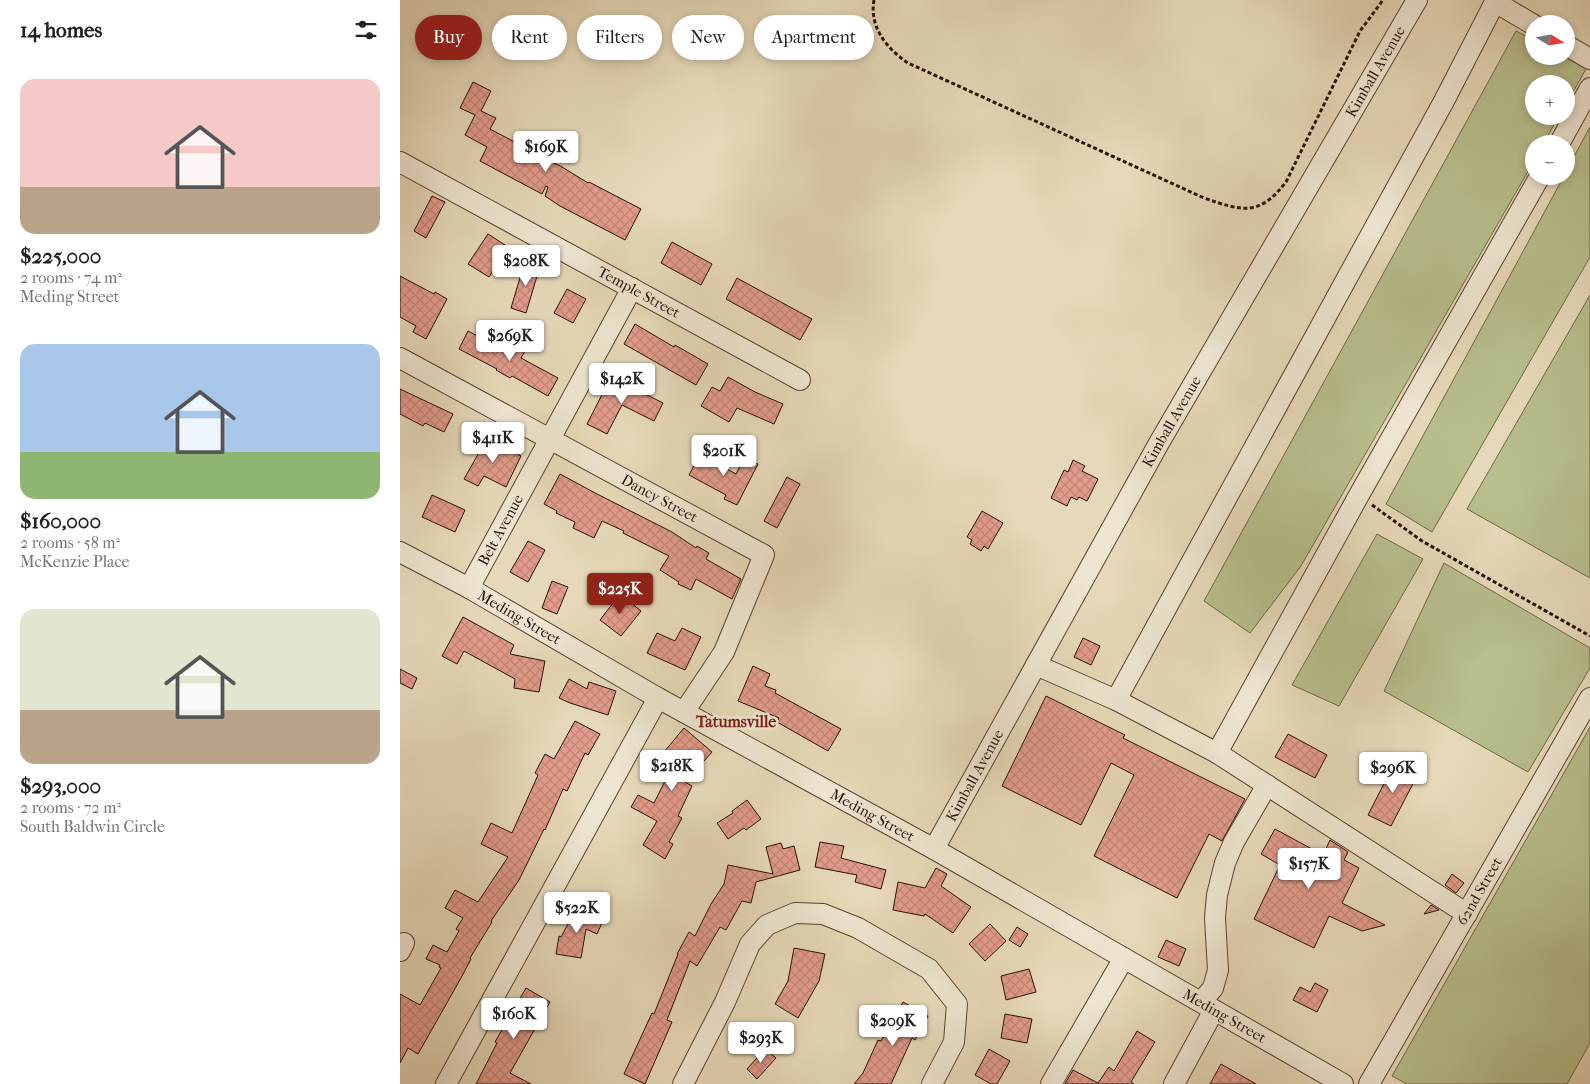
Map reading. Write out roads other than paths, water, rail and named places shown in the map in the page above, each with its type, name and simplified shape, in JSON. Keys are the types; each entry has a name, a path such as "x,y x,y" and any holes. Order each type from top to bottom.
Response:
{"street":[{"name":"Kimball Avenue","path":"934,849 1159,443 1417,0"},
{"path":"1116,700 1444,101 1495,2 1525,20"},
{"path":"1575,50 1590,59"},
{"path":"1564,135 1590,88"},
{"name":"Temple Street","path":"400,162 800,380"},
{"path":"1217,753 1359,495 1535,185"},
{"name":"Belt Avenue","path":"469,588 632,288"},
{"name":"Dancy Street","path":"400,358 764,555 724,652 684,712"},
{"name":"Meding Street","path":"400,552 469,588 658,698 934,849 1343,1084"},
{"path":"1036,665 1116,700 1217,753 1466,914"},
{"path":"446,1084 658,698"},
{"name":"62nd Street","path":"1369,1084 1590,698"},
{"path":"1174,1084 1208,1006 1218,970 1215,918 1217,895 1225,863 1234,842 1267,785"},
{"path":"683,1084 725,1002 750,944 767,925 795,913 823,914 851,925 929,969 957,1004 954,1042 932,1084"},
{"path":"1051,1084 1124,958"}],"district":[{"name":"Tatumsville","path":"736,721"}]}
